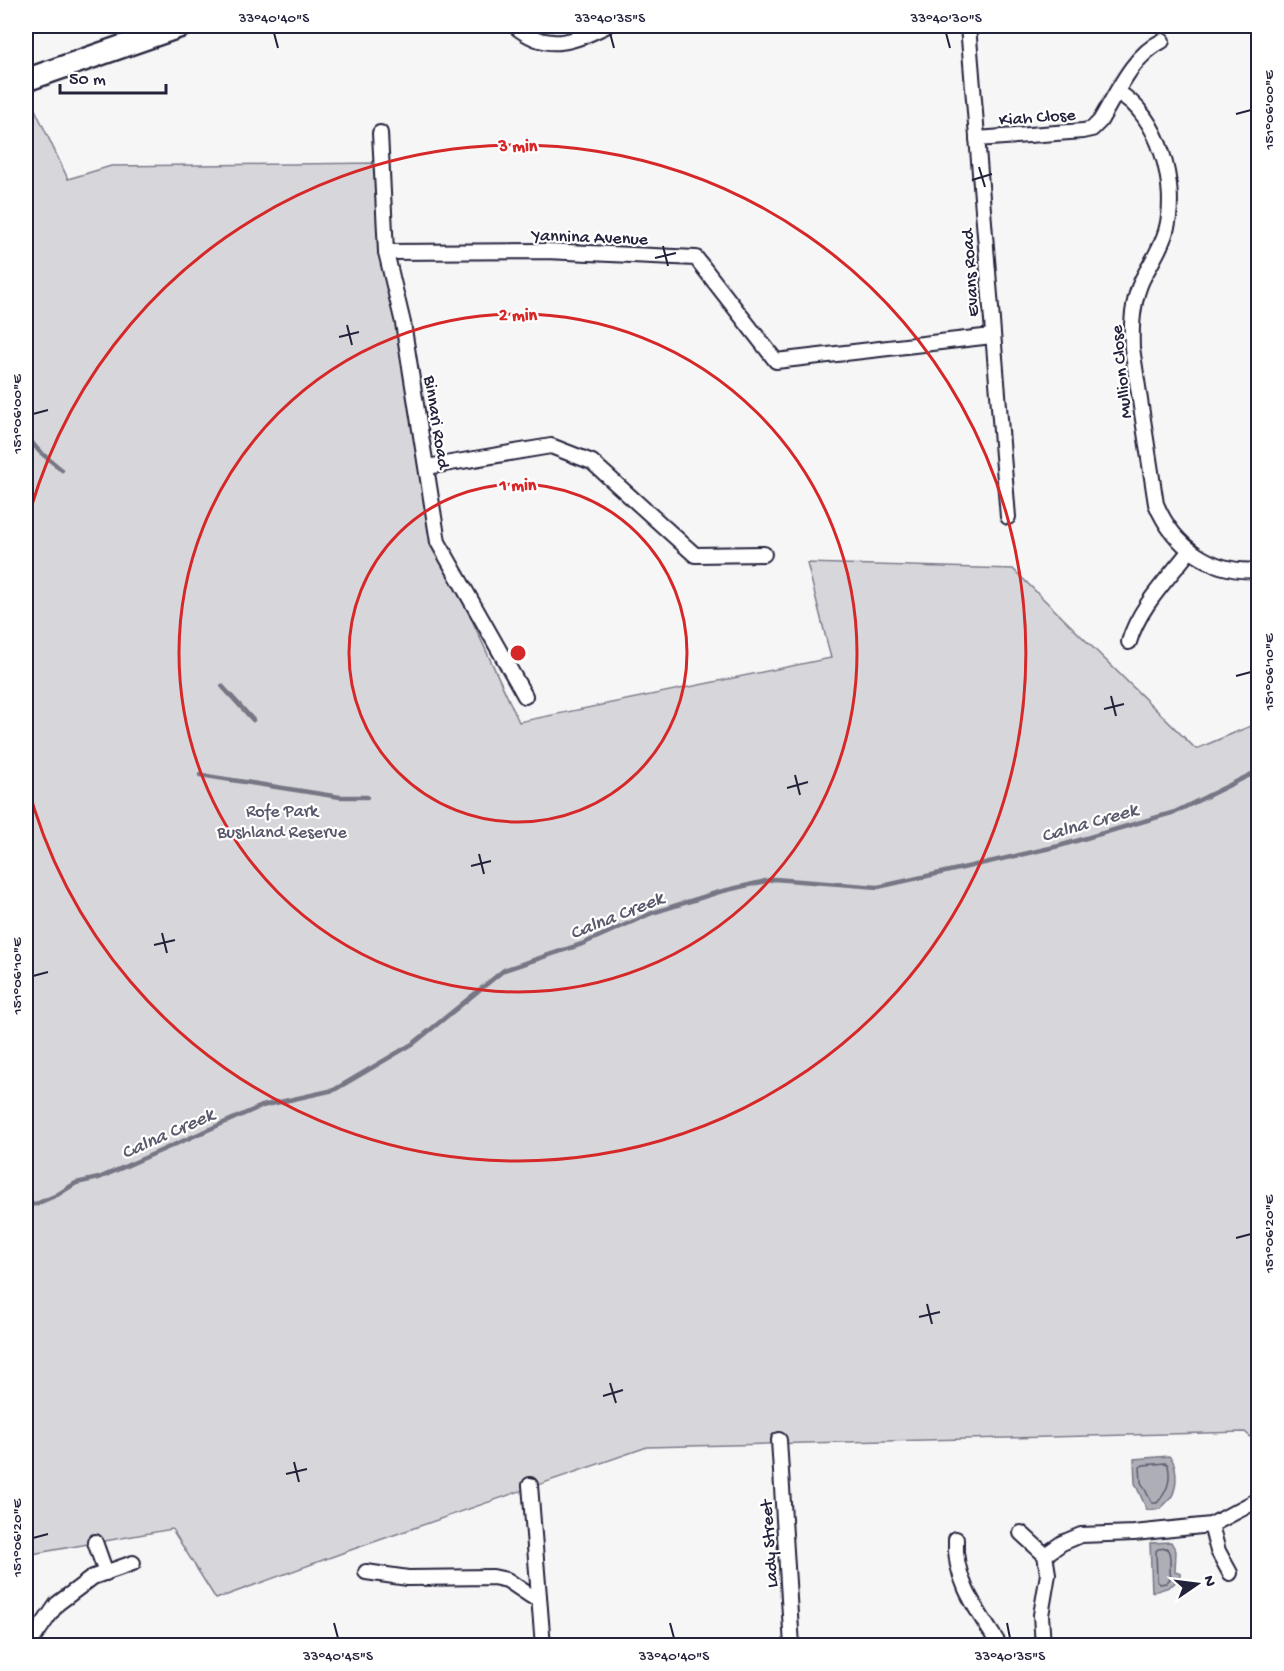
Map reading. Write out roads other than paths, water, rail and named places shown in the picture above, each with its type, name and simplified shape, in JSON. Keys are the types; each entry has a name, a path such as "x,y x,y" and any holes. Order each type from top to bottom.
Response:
{"main road":[{"path":"26,80 181,26"}],"street":[{"path":"515,26 527,36 550,44 583,37 606,26"},
{"name":"Evans Road","path":"968,26 1008,517"},
{"name":"Kiah Close","path":"976,139 1088,130 1100,121 1140,56 1162,41"},
{"name":"Mullion Close","path":"1117,92 1131,100 1143,113 1158,140 1165,165 1168,191 1169,218 1163,241 1137,292 1131,328 1132,348 1156,504 1173,536 1204,560 1219,566 1247,571 1258,570"},
{"name":"Binnari Road","path":"380,133 386,252 403,323 438,542 525,696"},
{"name":"Yannina Avenue","path":"386,252 546,251 696,258 776,361 992,336"},
{"path":"427,467 551,446 592,462 695,555 764,554"},
{"path":"1130,642 1134,626 1143,611 1190,550"},
{"name":"Lady Street","path":"779,1440 792,1646"},
{"path":"530,1485 543,1646"},
{"path":"1045,1555 1062,1543 1081,1535 1134,1533 1211,1525 1256,1501"},
{"path":"1211,1525 1218,1551 1230,1573"},
{"path":"1021,1533 1045,1555 1048,1575 1041,1615 1043,1646"},
{"path":"956,1539 955,1547 962,1582 1000,1646"},
{"path":"95,1542 106,1573"},
{"path":"28,1646 57,1604 93,1577 133,1563"},
{"path":"366,1572 408,1578 493,1577 507,1580 531,1596 539,1597"}],"water":[{"path":"1169,1456 1176,1474 1173,1494 1160,1509 1147,1510 1135,1483 1134,1459"},
{"path":"1171,1542 1176,1551 1175,1572 1181,1574 1173,1585 1152,1592 1150,1543"}],"waterway":[{"path":"26,436 40,452 62,470"},
{"path":"222,686 253,720"},
{"name":"Calna Creek","path":"26,1205 36,1204 57,1195 76,1183 99,1178 262,1106 334,1090 414,1043 504,970 582,944 652,913 719,892 774,879 878,887 1059,846 1175,812 1258,771"},
{"path":"200,775 340,797 367,797"}],"park label":[{"name":"Rofe Park Bushland Reserve","path":"282,820"}]}
